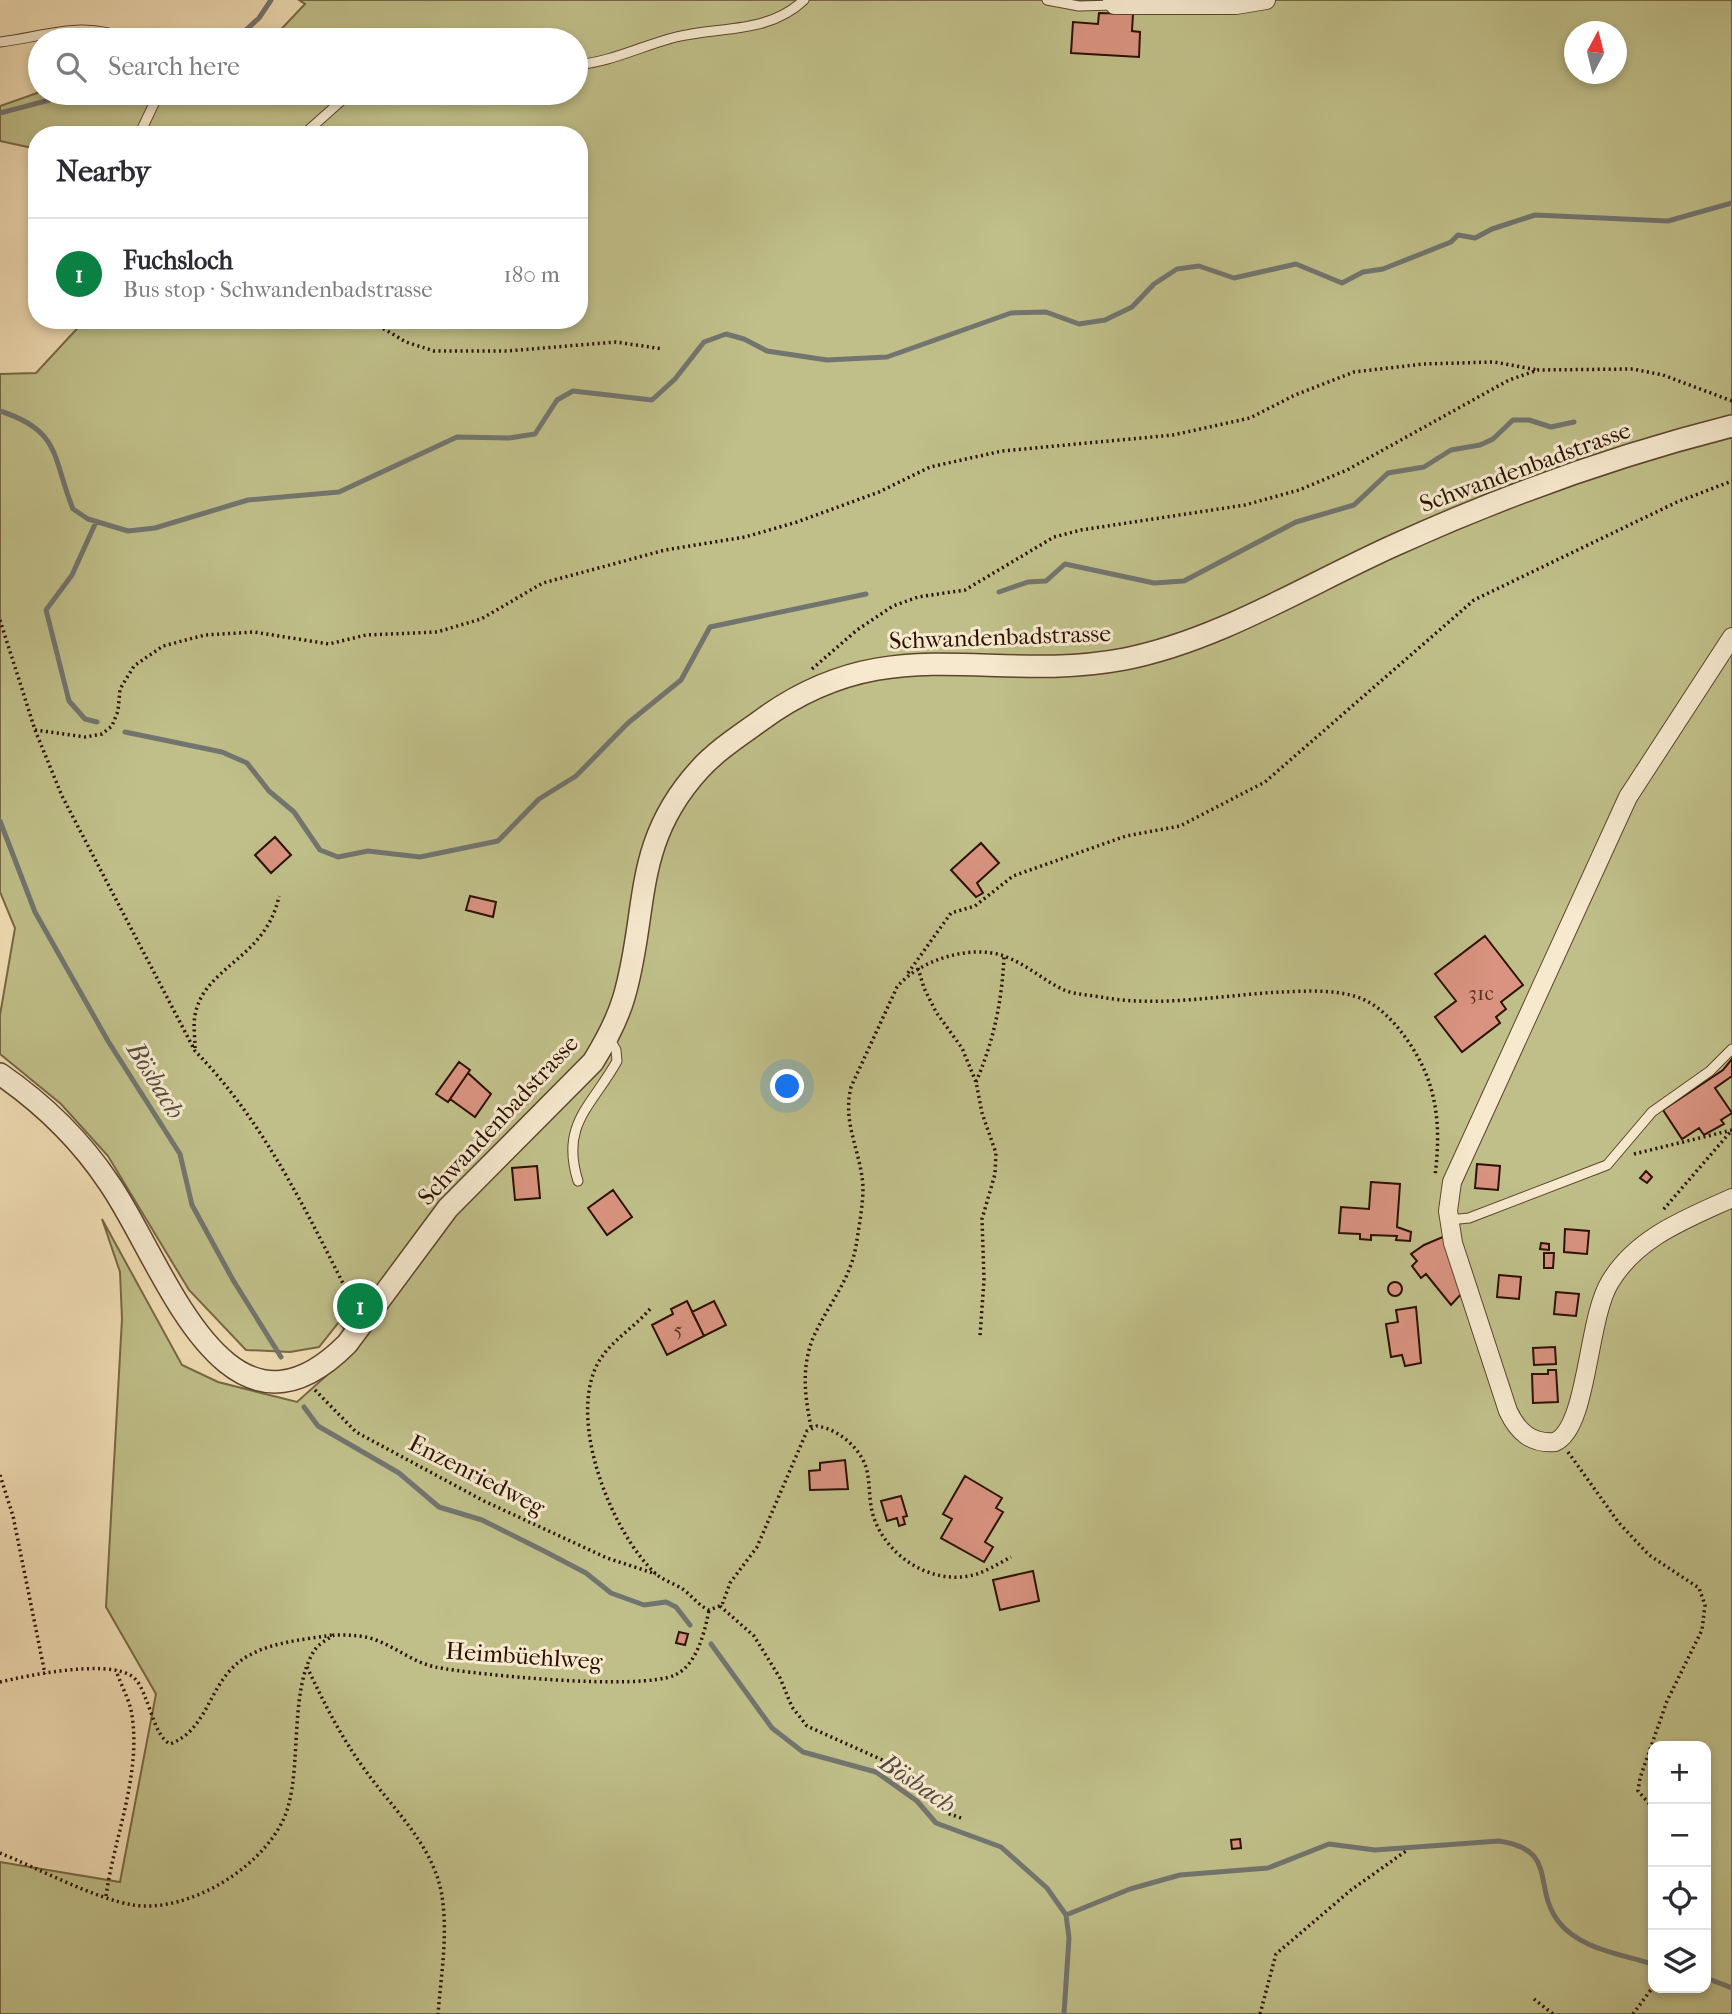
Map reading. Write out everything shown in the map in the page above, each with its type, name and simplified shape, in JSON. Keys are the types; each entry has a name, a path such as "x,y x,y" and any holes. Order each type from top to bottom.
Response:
{"street":[{"path":"1113,3 1236,5 1266,0"},
{"name":"Schwandenbadstrasse","path":"0,1074 34,1101 90,1157 111,1185 194,1327 216,1356 229,1367 254,1378 279,1381 301,1376 335,1356 448,1208 568,1091 593,1062 608,1038 626,989 642,884 667,814 682,790 716,754 803,692 870,669 907,664 1084,664 1154,652 1222,627 1434,527 1668,443 1732,426"},
{"path":"1732,637 1628,797 1457,1168 1449,1194 1449,1220 1453,1243 1514,1423 1520,1432 1537,1441 1561,1439 1573,1426 1595,1318 1602,1297 1622,1266 1645,1243 1732,1198"}],"lane":[{"path":"588,63 625,55 677,37 767,23 786,15 804,0"},
{"path":"1047,0 1079,6 1113,3"},
{"path":"0,42 28,37"},
{"path":"143,126 153,105"},
{"path":"313,126 337,105"},
{"path":"578,1181 571,1144 588,1101 617,1061 616,1050 608,1038"},
{"path":"1449,1220 1469,1218 1598,1170 1615,1158 1652,1112 1710,1071 1732,1049"}],"path":[{"path":"384,329 406,342 434,351 507,351 616,342 663,349"},
{"path":"35,730 85,737 102,734 112,726 118,711 120,689 134,666 163,646 205,635 242,633 329,644 366,635 437,632 481,620 542,583 797,522 942,464 1002,451 1173,435 1250,418 1295,395 1354,372 1423,363 1494,362 1538,370 1633,369 1663,375 1732,401"},
{"path":"807,675 856,630 893,606 918,597 965,590 1054,537 1081,530 1245,505 1299,491 1347,470 1509,380 1538,370"},
{"path":"709,1611 720,1606 730,1583 757,1546 811,1427 804,1384 808,1359 813,1338 842,1288 853,1260 863,1188 848,1127 847,1100 864,1056 897,987 951,913 975,906 1013,876 1126,836 1180,826 1265,782 1474,600 1677,502 1732,481"},
{"path":"0,620 35,730 62,796 195,1051 216,1073 294,1188 363,1322"},
{"path":"195,1051 195,1015 205,990 261,939 275,917 279,896"},
{"path":"907,975 918,968 962,955 990,953 1004,956 1066,991 1116,999 1166,1001 1295,992 1358,997 1389,1018 1416,1054 1434,1098 1439,1144"},
{"path":"976,1082 990,1049 1001,1003 1004,956"},
{"path":"918,968 924,988 962,1048 976,1082 982,1113 996,1153 995,1174 982,1219 985,1255 980,1336"},
{"path":"1615,1158 1731,1130 1664,1209 1645,1243"},
{"name":"Enzenriedweg","path":"650,1309 634,1327 608,1348 596,1366 588,1387 586,1417 590,1447 608,1496 633,1542 657,1575"},
{"name":"Enzenriedweg","path":"301,1376 356,1432 484,1502 607,1558 657,1575 684,1590 709,1611"},
{"path":"811,1427 827,1428 839,1435 863,1459 873,1517 884,1541 910,1564 943,1574 975,1574 1011,1557"},
{"path":"1561,1439 1619,1523 1649,1555 1699,1588 1705,1605 1702,1630 1667,1701 1640,1778 1638,1791 1649,1804"},
{"path":"0,1475 13,1516 45,1675"},
{"path":"720,1606 754,1636 780,1678 792,1707 807,1726 889,1763 944,1812 964,1819"},
{"name":"Heimbüehlweg","path":"116,1670 133,1676 141,1686 161,1739 170,1744 181,1740 195,1728 228,1672 263,1647 334,1634 377,1640 415,1661 446,1668 497,1675 600,1681 660,1679 678,1674 692,1658 705,1633 709,1611"},
{"path":"0,1853 131,1905 166,1905 233,1878 261,1854 288,1807 307,1667 314,1649 334,1634"},
{"path":"307,1667 335,1725 365,1770 412,1828 434,1870 442,1896 444,1939 438,2014"},
{"path":"0,1682 45,1675 116,1670 131,1710 131,1773 106,1896"},
{"path":"1260,2014 1276,1955 1351,1890 1406,1851"},
{"path":"1633,2014 1650,1993"},
{"path":"1534,1999 1553,2014"}],"shaded area":[{"path":"299,0 1732,0 1732,2014 0,2014 0,1862 120,1882 156,1694 106,1607 122,1319 120,1272 102,1219 182,1365 218,1382 297,1402 357,1348 339,1322 319,1347 290,1352 246,1350 189,1290 108,1156 61,1104 0,1054 0,1015 15,928 0,892 0,374 36,373 77,329 588,329 588,126 28,126 28,147 0,141 0,106 28,96 28,105 588,105 588,28 282,28 305,4"}],"building":[{"path":"1099,13 1133,14 1132,31 1140,32 1139,57 1071,53 1073,22 1098,24"},
{"path":"275,837 291,855 271,873 255,855"},
{"path":"981,843 999,863 977,883 983,893 976,897 951,870"},
{"path":"470,896 496,902 493,917 466,910"},
{"path":"1485,936 1523,985 1501,1002 1506,1009 1496,1017 1500,1023 1462,1052 1435,1017 1456,1001 1435,974"},
{"path":"1732,1059 1732,1076 1715,1088 1732,1113 1721,1120 1724,1124 1704,1135 1699,1128 1682,1139 1663,1110 1723,1070"},
{"path":"459,1062 470,1070 448,1102 436,1094"},
{"path":"468,1073 491,1094 475,1117 450,1099"},
{"path":"1477,1164 1500,1166 1498,1190 1475,1188"},
{"path":"537,1166 540,1198 515,1200 512,1168"},
{"path":"1646,1171 1652,1177 1647,1183 1640,1178"},
{"path":"1371,1182 1400,1184 1397,1227 1411,1232 1410,1241 1396,1240 1397,1236 1371,1235 1371,1240 1360,1239 1360,1234 1339,1233 1341,1207 1369,1209"},
{"path":"613,1190 632,1217 607,1235 588,1208"},
{"path":"1565,1229 1589,1231 1587,1254 1564,1252"},
{"path":"1445,1236 1463,1292 1451,1305 1426,1274 1421,1278 1412,1266 1417,1261 1411,1254"},
{"path":"1541,1243 1549,1244 1549,1250 1540,1249"},
{"path":"1544,1253 1554,1253 1553,1268 1544,1268"},
{"path":"1499,1275 1521,1277 1519,1299 1497,1297"},
{"path":"1392,1282 1398,1282 1402,1289 1398,1296 1392,1296 1388,1292 1388,1286"},
{"path":"1556,1292 1579,1294 1576,1316 1554,1314"},
{"path":"687,1301 704,1336 667,1355 652,1325 673,1314 671,1309"},
{"path":"714,1301 726,1325 704,1336 692,1312"},
{"path":"1416,1307 1421,1363 1405,1366 1402,1355 1391,1357 1386,1324 1398,1322 1396,1310"},
{"path":"1555,1347 1556,1364 1534,1365 1533,1348"},
{"path":"1548,1370 1556,1370 1558,1402 1533,1403 1532,1374 1548,1374"},
{"path":"845,1460 848,1489 810,1490 809,1471 820,1470 820,1463"},
{"path":"965,1476 1002,1498 996,1508 1003,1512 985,1542 993,1547 984,1562 941,1538 952,1519 943,1514"},
{"path":"901,1496 907,1516 903,1517 905,1524 899,1526 897,1518 887,1521 881,1501"},
{"path":"1033,1571 1039,1601 1000,1610 993,1580"},
{"path":"679,1632 688,1634 685,1645 676,1643"},
{"path":"1240,1839 1241,1848 1232,1849 1231,1840"}],"waterway":[{"path":"248,28 259,18 271,0"},
{"path":"0,113 30,105"},
{"path":"0,411 20,419 45,437 52,448 73,509 88,519 128,531 155,528 248,500 339,492 457,437 509,438 535,434 557,400 573,391 652,400 675,379 704,342 726,334 744,339 767,351 827,360 887,357 1011,313 1046,312 1079,324 1105,320 1132,307 1154,284 1177,269 1199,266 1234,278 1296,264 1342,283 1363,272 1383,269 1451,242 1458,235 1475,238 1492,229 1535,215 1668,221 1732,203"},
{"path":"999,592 1028,582 1046,581 1065,564 1154,583 1184,581 1296,522 1354,505 1388,473 1424,467 1451,450 1480,445 1493,439 1513,420 1529,420 1551,427 1574,422"},
{"path":"96,522 72,575 46,610 69,701 85,719 97,722"},
{"path":"125,732 222,752 247,763 269,791 294,812 320,850 338,857 368,851 420,857 498,841 539,799 576,776 628,723 681,680 710,627 866,594"},
{"name":"Bösbach","path":"0,821 35,912 108,1041 180,1154 192,1205 233,1280 281,1357"},
{"name":"Bösbach","path":"304,1407 318,1426 399,1473 439,1507 482,1520 586,1573 611,1593 644,1605 666,1602 676,1607 690,1625"},
{"name":"Bösbach","path":"711,1644 772,1728 803,1752 876,1772 917,1801 936,1823 1001,1847 1047,1888 1066,1915 1069,1938 1064,2014"},
{"path":"1066,1915 1130,1889 1180,1875 1268,1868 1329,1844 1375,1850 1499,1841 1530,1852 1537,1861 1550,1908 1567,1930 1577,1938 1601,1949 1648,1963"},
{"path":"1711,1980 1732,1988"}],"place":[{"name":"Fuchsloch","path":"360,1306"}]}
